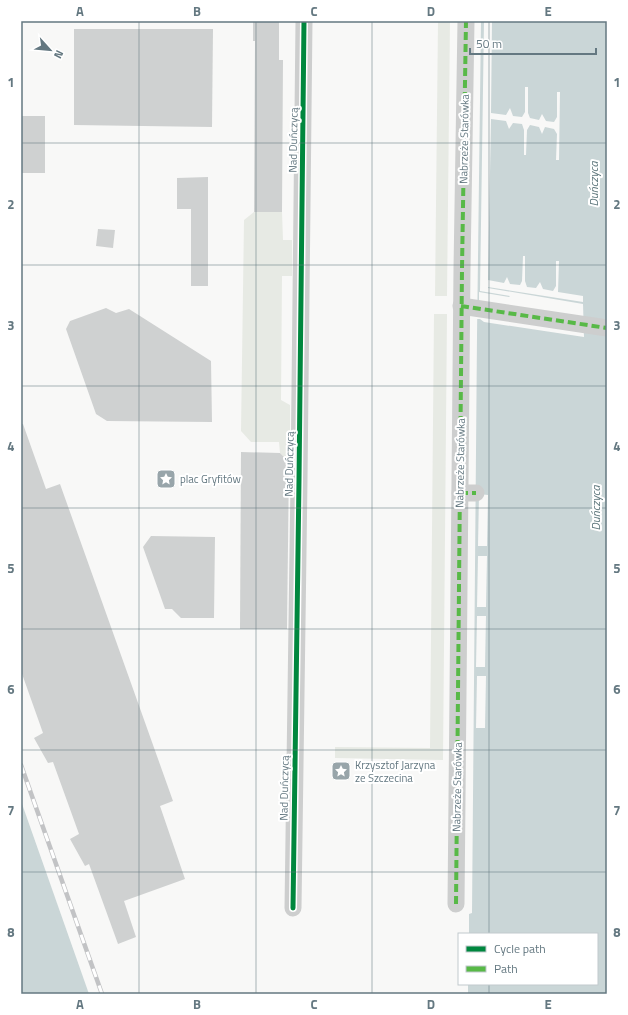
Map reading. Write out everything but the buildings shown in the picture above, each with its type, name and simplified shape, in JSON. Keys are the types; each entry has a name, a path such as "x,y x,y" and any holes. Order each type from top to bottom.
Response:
{"street":[{"name":"Nad Duńczycą","path":"292,908 299,511 304,21"},
{"name":"Nabrzeże Starówka","path":"456,904 468,493 469,307 466,21"},
{"path":"469,307 607,328"}],"shaded area":[{"path":"438,21 450,21 447,296 435,296"},
{"path":"254,212 282,212 283,240 292,240 292,276 282,276 281,400 290,405 290,461 284,461 284,457 280,453 279,442 251,442 241,431 244,220"},
{"path":"434,314 447,314 443,760 335,758 335,747 430,748"}],"water":[{"name":"Duńczyca","path":"481,21 607,21 607,994 468,994 468,985 598,985 598,933 469,933 469,914 472,913"},
{"path":"21,801 89,994 21,994"}],"pier":[{"path":"484,21 492,21 491,113 506,115 510,108 513,116 522,117 525,112 525,87 528,87 528,113 530,118 539,120 542,114 546,121 554,122 557,117 557,92 560,92 559,160 556,160 557,134 554,129 545,127 542,134 539,127 530,125 527,130 526,155 524,155 524,130 522,124 513,123 509,129 506,121 491,119 488,280 504,283 507,277 510,284 520,285 522,281 523,256 525,256 525,281 527,287 536,288 540,282 543,289 553,291 556,286 556,261 559,261 558,292 583,296 583,302 488,288 583,304 584,337 484,322 477,319 477,302 479,302 479,292 510,296 480,291"},
{"path":"479,494 488,495 487,546 478,546"},
{"path":"478,556 487,556 486,607 477,607"},
{"path":"477,616 486,616 485,667 476,667"},
{"path":"477,676 486,676 485,728 476,728"}],"railway":[{"path":"21,765 102,994"}],"marked path":[{"path":"456,904 466,21"},
{"path":"461,306 607,328"},
{"path":"460,493 476,493"}],"cycle path":[{"path":"293,908 304,21"}],"place":[{"name":"plac Gryfitów","path":"166,479"},
{"name":"Krzysztof Jarzyna ze Szczecina","path":"341,771"}]}
